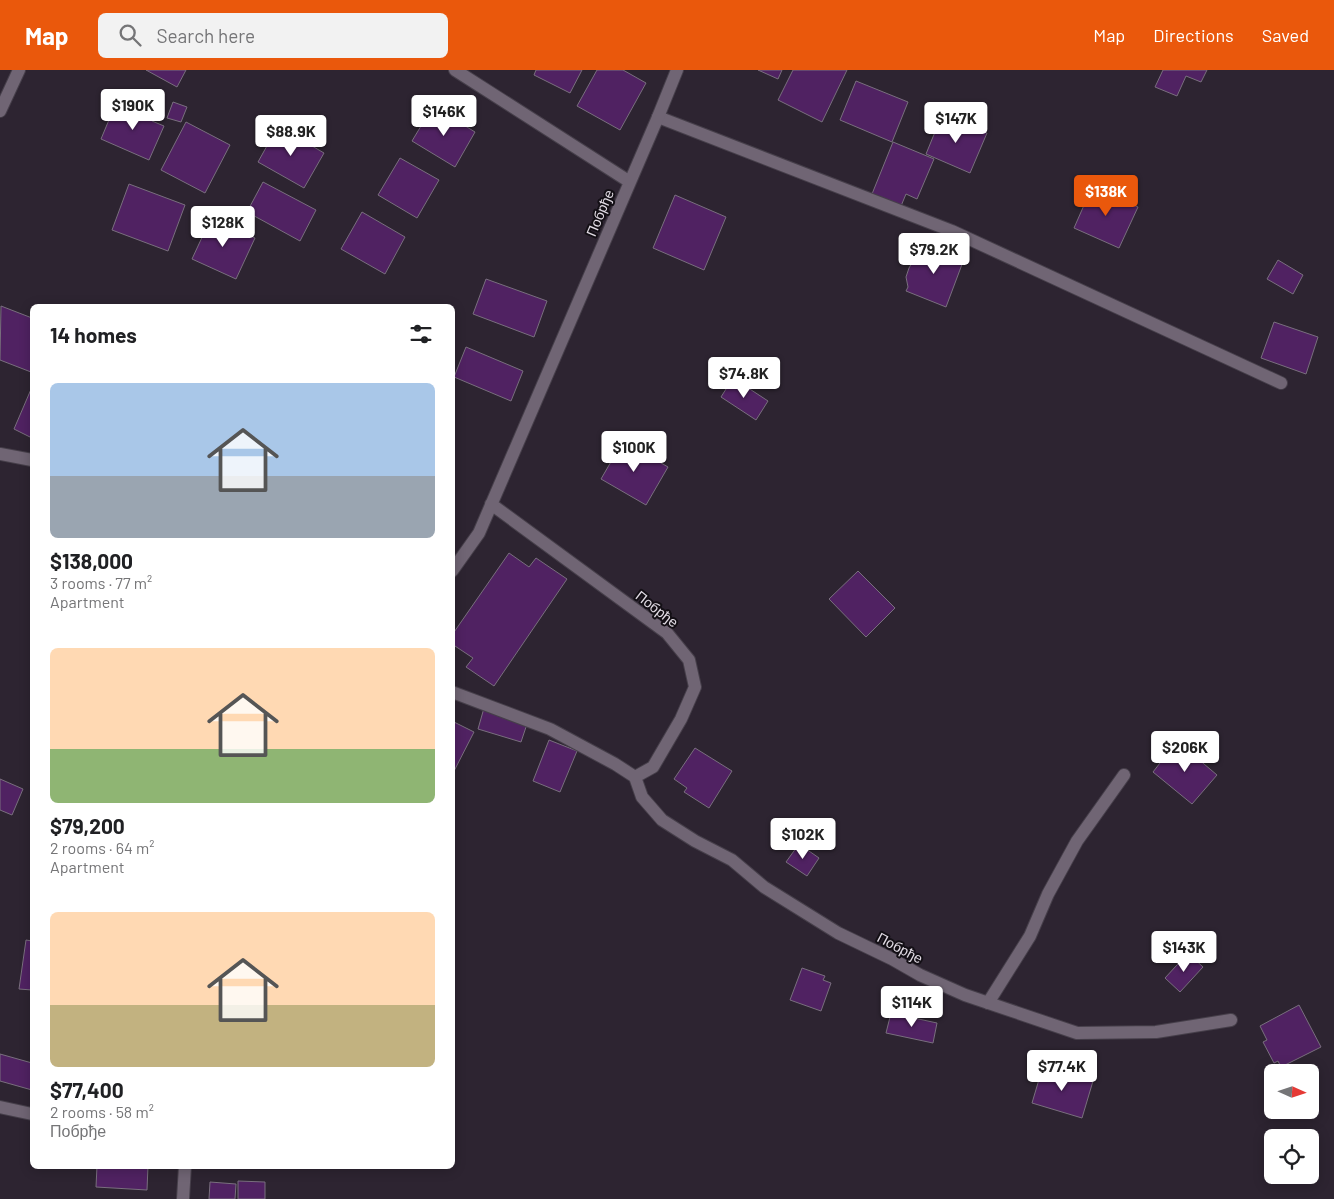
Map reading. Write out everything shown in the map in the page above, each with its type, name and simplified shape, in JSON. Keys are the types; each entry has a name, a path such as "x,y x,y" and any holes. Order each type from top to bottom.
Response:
{"street":[{"path":"0,111 19,70"},
{"name":"Побрђе","path":"455,70 630,182"},
{"name":"Побрђе","path":"455,567 479,533 658,118 674,71"},
{"path":"658,118 952,231 1281,383"},
{"path":"0,454 30,460"},
{"name":"Побрђе","path":"491,504 667,633 689,660 695,687 653,768 636,777 642,797 662,820 732,860 764,887 838,933 920,975 965,995 1077,1032 1156,1032 1231,1020"},
{"path":"455,693 550,729 636,777"},
{"path":"988,1003 1030,936 1048,894 1077,841 1124,775"},
{"path":"0,1107 30,1114"},
{"path":"183,1199 185,1169"}],"building":[{"path":"146,70 186,70 177,87"},
{"path":"536,70 582,70 570,93 534,75"},
{"path":"597,70 623,70 646,83 620,130 577,106"},
{"path":"758,70 782,70 778,79"},
{"path":"793,70 847,70 822,122 778,100"},
{"path":"1163,70 1207,70 1201,82 1186,76 1177,96 1155,87"},
{"path":"856,81 908,102 892,142 840,120"},
{"path":"173,102 187,107 181,122 167,118"},
{"path":"116,103 138,113 140,107 155,114 152,121 164,126 149,160 101,139"},
{"path":"433,106 475,132 455,167 412,141"},
{"path":"942,115 987,133 970,173 926,154"},
{"path":"186,122 230,145 205,193 161,170"},
{"path":"278,126 324,153 304,188 258,162"},
{"path":"893,142 934,159 917,199 906,194 901,206 872,194"},
{"path":"400,158 439,180 417,218 378,195"},
{"path":"263,182 316,210 300,241 247,212"},
{"path":"129,184 185,205 168,251 112,230"},
{"path":"1092,187 1138,207 1119,248 1074,228"},
{"path":"675,195 726,217 704,270 653,248"},
{"path":"362,212 405,237 385,274 341,249"},
{"path":"211,218 255,238 236,279 192,259"},
{"path":"925,244 964,259 946,307 906,291 908,287 906,277 909,268 913,261 920,256"},
{"path":"1278,260 1303,275 1293,294 1267,279"},
{"path":"486,279 547,301 534,337 473,314"},
{"path":"1,306 30,317 30,372 0,360"},
{"path":"1274,322 1318,337 1306,374 1261,358"},
{"path":"466,347 523,371 511,401 455,377"},
{"path":"733,378 768,401 756,420 721,397"},
{"path":"30,392 30,437 14,429"},
{"path":"623,441 668,467 646,505 601,479"},
{"path":"509,553 529,567 536,558 567,579 494,686 466,667 473,658 455,646 455,631"},
{"path":"858,571 895,608 866,637 829,599"},
{"path":"484,708 528,721 521,742 478,729"},
{"path":"455,722 474,732 455,769"},
{"path":"549,740 577,751 560,792 533,781"},
{"path":"1177,741 1217,775 1192,804 1153,772"},
{"path":"695,748 732,771 709,808 684,792 687,788 674,779"},
{"path":"0,779 23,789 12,815 0,810"},
{"path":"799,844 819,858 807,876 786,862"},
{"path":"26,940 30,941 30,990 19,989"},
{"path":"1188,953 1203,967 1180,992 1165,978"},
{"path":"802,968 825,976 823,980 831,983 821,1011 790,1000"},
{"path":"1299,1005 1321,1047 1287,1064 1280,1064 1278,1061 1274,1063 1263,1042 1267,1040 1260,1026"},
{"path":"891,1013 937,1023 933,1043 886,1033"},
{"path":"0,1054 30,1062 30,1089 0,1081"},
{"path":"1043,1066 1093,1081 1082,1118 1032,1103"},
{"path":"97,1169 148,1169 147,1190 96,1187"},
{"path":"238,1181 265,1182 265,1199 238,1199"},
{"path":"210,1182 236,1184 235,1199 209,1199"}]}
